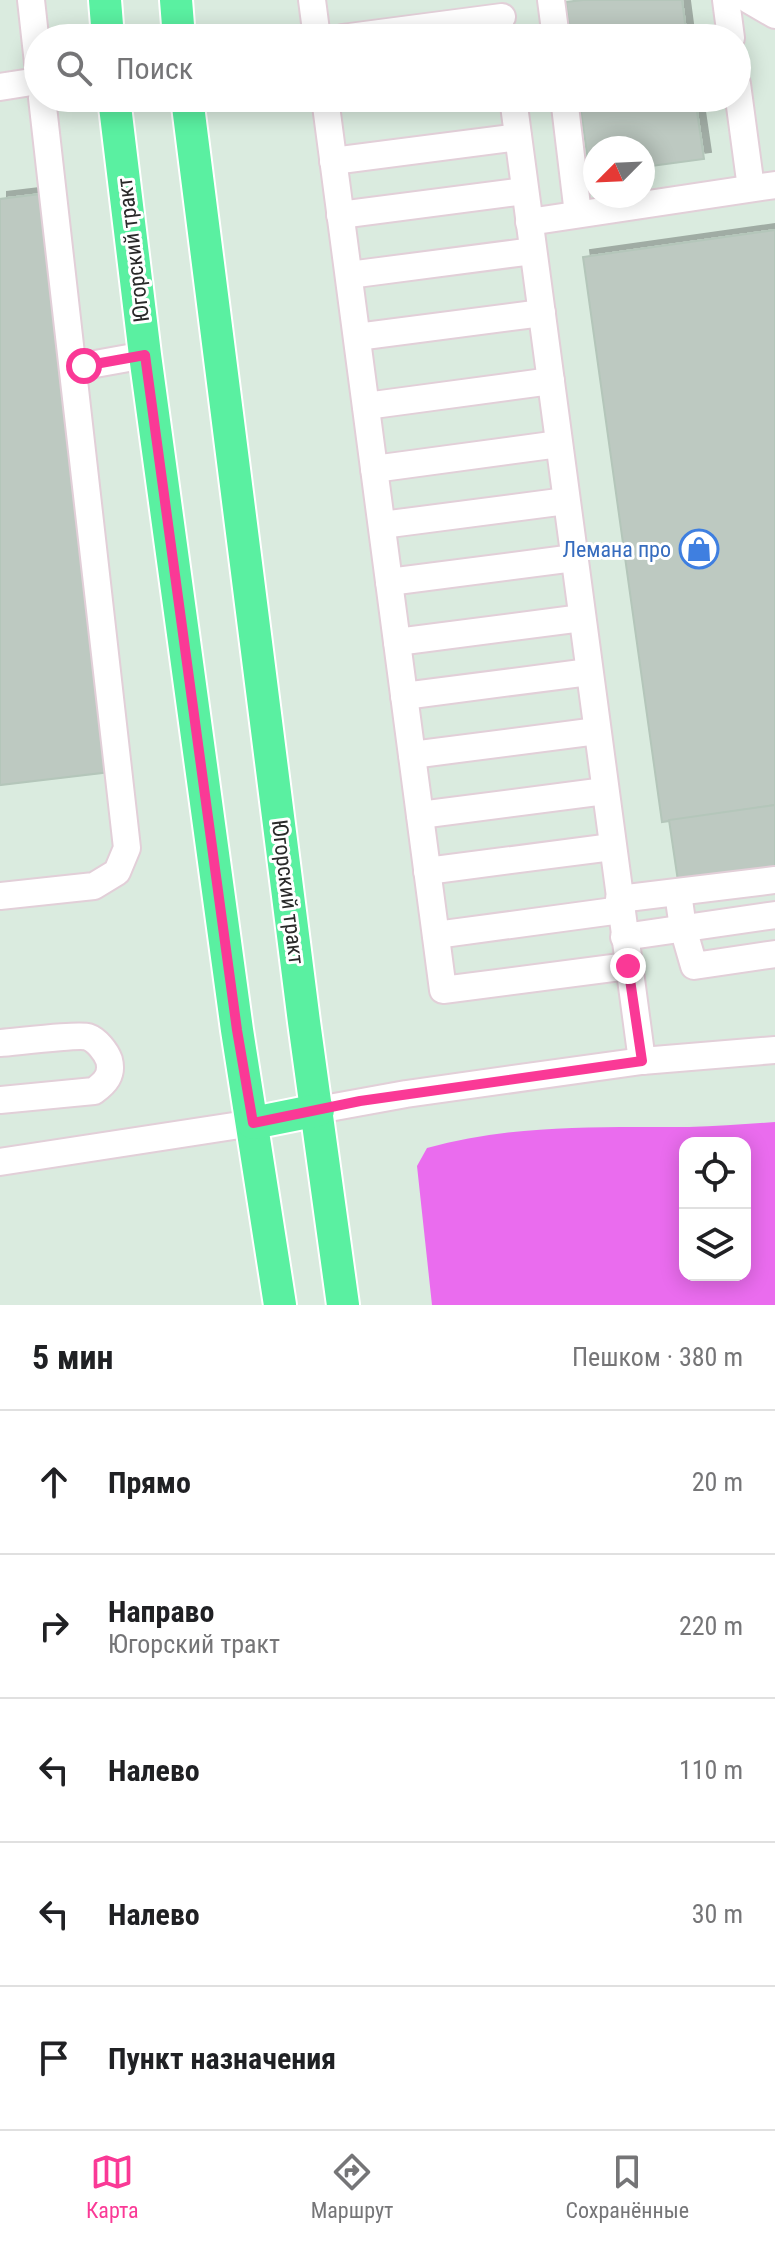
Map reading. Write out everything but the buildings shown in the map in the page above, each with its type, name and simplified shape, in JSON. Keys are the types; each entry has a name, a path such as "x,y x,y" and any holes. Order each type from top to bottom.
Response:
{"main road":[{"path":"105,0 107,24"},
{"path":"176,0 178,24"},
{"name":"Югорский тракт","path":"116,112 145,355 233,999 280,1305"},
{"name":"Югорский тракт","path":"189,112 343,1305"},
{"path":"253,1123 318,1110"}],"lane":[{"path":"31,0 34,24"},
{"path":"312,0 315,24"},
{"path":"551,0 554,24"},
{"path":"726,0 729,24"},
{"path":"749,0 775,15"},
{"path":"454,24 502,18"},
{"path":"0,87 24,83"},
{"path":"0,896 94,886 117,872 127,848 44,112"},
{"path":"333,112 333,161 443,990 628,966"},
{"path":"515,112 642,1061"},
{"path":"566,112 578,214"},
{"path":"529,222 763,187 744,112"},
{"path":"333,161 518,137"},
{"path":"340,215 525,191"},
{"path":"349,275 533,251"},
{"path":"357,337 542,313"},
{"path":"73,368 145,355"},
{"path":"366,406 551,381"},
{"path":"374,469 559,444"},
{"path":"382,525 566,501"},
{"path":"389,582 574,558"},
{"path":"397,642 582,618"},
{"path":"404,696 589,672"},
{"path":"412,755 597,731"},
{"path":"420,815 605,791"},
{"path":"427,871 612,847"},
{"path":"436,935 678,893 775,880"},
{"path":"678,893 683,928 694,966 775,954"},
{"path":"624,937 775,915"},
{"path":"0,1043 88,1037 101,1046 109,1059 110,1072 105,1084 94,1091 0,1100"},
{"path":"318,1110 360,1101 642,1061 775,1050"},
{"path":"0,1162 253,1123"}],"shaded area":[{"path":"775,1122 775,1305 432,1305 417,1166 427,1148 524,1131"}],"place":[{"name":"Лемана про","path":"699,549"}],"route":[{"path":"84,366 145,355 237,1030 253,1123 360,1101 642,1061 628,966"}]}
